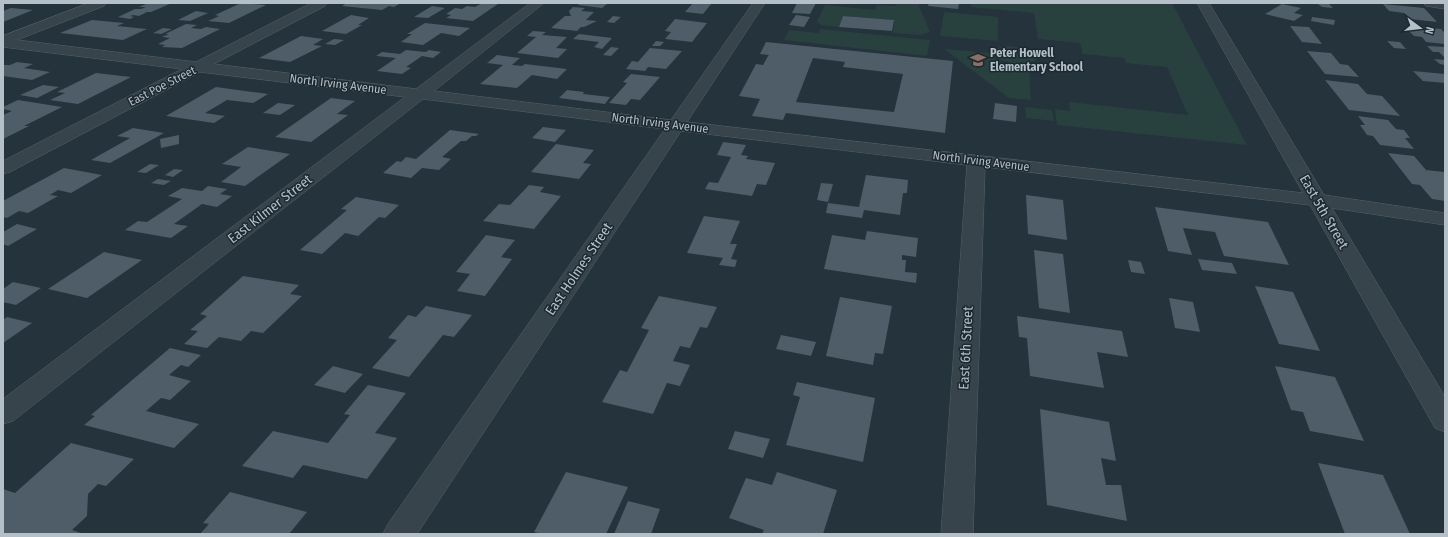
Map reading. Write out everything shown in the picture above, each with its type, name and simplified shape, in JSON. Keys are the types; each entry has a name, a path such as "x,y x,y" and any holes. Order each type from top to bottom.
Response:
{"street":[{"path":"3,42 100,3"},
{"name":"East Poe Street","path":"3,168 321,3"},
{"name":"East Kilmer Street","path":"3,414 538,3"},
{"name":"East Holmes Street","path":"399,534 759,3"},
{"name":"East 5th Street","path":"1203,3 1445,421"},
{"path":"1430,3 1445,5"},
{"name":"North Irving Avenue","path":"3,42 976,161 1317,200 1445,219"},
{"name":"East 6th Street","path":"956,534 976,161"}],"green space":[{"path":"896,3 920,3 919,6 930,32 920,35 893,33 894,20 843,16 839,27 821,25 817,22 825,5 875,10 877,5 895,6"},
{"path":"971,3 1172,3 1247,145 1057,125 1055,109 1070,111 1069,102 1188,115 1167,67 1126,63 1124,58 1083,54 1080,43 1038,39 1034,13 971,7"},
{"path":"944,12 998,17 998,41 940,36"},
{"path":"820,29 930,40 927,56 784,40 789,30 819,33"},
{"path":"1009,46 1030,50 1036,55 1037,59 1032,62 1015,64 1003,61 994,56 993,50"},
{"path":"944,49 990,53 992,57 1004,63 1029,66 1031,100 1009,98"},
{"path":"1025,107 1052,110 1054,121 1026,118"}],"building":[{"path":"148,3 172,3 139,16 130,16 134,17 130,19 118,17 135,9 146,7 139,7"},
{"path":"241,3 266,5 229,23 208,21 219,16 215,15"},
{"path":"347,3 401,3 394,7 389,6 382,10 342,6"},
{"path":"482,3 498,4 473,21 446,18 451,15 446,14 455,8 462,9 467,6 475,7"},
{"path":"580,3 608,3 602,8 578,5"},
{"path":"693,3 712,3 703,14 685,12"},
{"path":"797,3 816,3 810,14 792,13"},
{"path":"929,3 959,4 958,9 928,6"},
{"path":"1282,4 1301,8 1294,13 1303,15 1294,21 1265,14"},
{"path":"1318,4 1329,4 1333,8 1322,7"},
{"path":"1383,4 1424,8 1437,22 1410,19 1404,13 1389,11"},
{"path":"432,6 445,8 428,18 414,17"},
{"path":"573,7 585,8 581,11 594,12 586,20 597,21 581,27 577,31 551,28 565,16 571,16 569,11"},
{"path":"11,8 33,10 3,22 3,11"},
{"path":"196,11 208,13 190,21 178,20"},
{"path":"351,15 369,18 358,25 362,25 346,34 322,31"},
{"path":"796,15 810,17 804,27 789,25"},
{"path":"613,16 621,17 614,23 607,22"},
{"path":"843,16 894,20 892,31 839,27"},
{"path":"1312,17 1335,20 1334,25 1311,21"},
{"path":"675,19 707,23 692,42 665,39 671,32 665,31"},
{"path":"92,20 124,23 117,26 147,29 123,40 60,33"},
{"path":"425,23 470,28 459,36 441,33 423,45 401,42 412,34 407,34"},
{"path":"186,24 197,25 191,28 201,29 206,27 220,29 182,48 162,47 165,45 158,44 170,38 162,37 169,34 165,34"},
{"path":"1290,26 1309,27 1322,44 1302,42"},
{"path":"1412,26 1441,29 1445,33 1445,44 1426,42 1422,37 1414,36 1408,30 1417,31"},
{"path":"163,28 172,29 161,34 153,33"},
{"path":"533,31 546,32 542,35 567,37 556,48 567,49 558,58 517,53 536,37 527,36"},
{"path":"579,34 612,38 602,49 594,47 599,42 573,39"},
{"path":"301,36 323,39 313,45 322,46 290,62 259,58"},
{"path":"334,39 344,40 335,45 325,44"},
{"path":"656,41 664,42 660,46 652,46"},
{"path":"1387,41 1400,42 1406,49 1394,48"},
{"path":"766,42 953,61 945,133 786,113 783,120 752,116 760,99 739,96 756,64 763,65 769,55 760,54","holes":["813,58 845,62 843,67 903,74 894,112 796,102"]},
{"path":"1427,46 1445,47 1445,58 1439,52 1433,52"},
{"path":"611,47 619,48 611,56 603,55"},
{"path":"650,48 682,51 666,69 648,67 645,71 626,69 632,61 638,62"},
{"path":"406,50 426,52 429,50 441,52 433,58 422,56 406,67 411,68 402,74 377,71 396,58 376,56 382,52 400,54"},
{"path":"1307,51 1331,53 1340,64 1348,65 1359,77 1325,74"},
{"path":"497,55 520,58 512,65 522,66 525,64 567,69 557,79 532,75 517,88 480,84 503,65 487,63"},
{"path":"1434,59 1445,60 1445,65 1440,64"},
{"path":"17,62 33,64 24,68 50,72 32,80 3,76 3,65 10,65"},
{"path":"1413,71 1445,74 1445,83 1423,81"},
{"path":"96,73 131,77 78,104 50,100 65,93 57,92"},
{"path":"631,74 660,77 640,100 631,99 626,105 609,103 627,83 623,82"},
{"path":"1325,80 1358,84 1367,94 1382,96 1400,116 1349,110"},
{"path":"43,85 59,87 37,98 20,95"},
{"path":"216,87 268,94 253,103 227,100 205,113 225,116 214,123 166,116"},
{"path":"567,90 584,92 583,94 610,97 605,104 559,98"},
{"path":"331,98 355,101 337,114 348,115 311,142 275,137"},
{"path":"18,100 62,107 24,126 29,126 3,139 3,115 12,111 3,109 3,107"},
{"path":"278,103 295,105 280,115 263,113"},
{"path":"995,103 1017,106 1016,122 993,119"},
{"path":"1358,116 1388,120 1396,129 1404,130 1410,138 1405,138 1414,149 1380,145 1373,136 1367,135 1360,125 1365,125"},
{"path":"543,127 566,130 555,142 532,138"},
{"path":"133,128 164,133 110,163 91,160 130,138 117,136"},
{"path":"450,130 479,134 472,136 466,141 461,141 442,157 451,159 439,170 422,168 411,178 383,173 397,161 401,162 406,157 416,159"},
{"path":"179,135 179,144 161,148 160,139"},
{"path":"723,142 746,145 741,155 748,156 746,159 775,163 766,185 757,184 752,196 705,189 709,182 718,183 731,157 717,155"},
{"path":"556,144 594,150 583,163 591,164 579,179 531,172"},
{"path":"248,147 290,154 245,186 221,182 241,167 222,164"},
{"path":"1388,153 1414,156 1426,170 1444,172 1445,201 1432,199 1420,185 1412,184"},
{"path":"150,164 159,165 146,173 137,172"},
{"path":"64,168 102,175 71,193 58,190 50,195 58,196 28,213 19,211 7,218 3,217 3,201"},
{"path":"174,169 183,170 173,177 165,175"},
{"path":"866,175 908,180 907,193 903,193 900,215 864,210 862,218 826,213 828,203 859,207"},
{"path":"158,179 171,181 164,185 151,183"},
{"path":"821,183 833,184 828,202 817,200"},
{"path":"529,185 544,187 540,192 561,196 534,229 483,221 499,204 510,205"},
{"path":"208,186 227,189 220,194 232,196 217,207 202,204 174,224 188,226 171,238 125,230 138,221 147,222 182,199 168,196 182,188 202,191"},
{"path":"1026,195 1063,200 1067,240 1028,234"},
{"path":"356,197 399,205 385,218 379,217 358,236 345,233 322,254 300,250 347,210 341,209"},
{"path":"1155,207 1268,222 1289,265 1224,256 1215,232 1183,228 1192,255 1168,251"},
{"path":"704,216 740,221 730,244 737,244 731,259 737,260 735,267 719,265 723,258 687,253"},
{"path":"17,224 37,229 8,246 3,244 3,232"},
{"path":"867,231 918,238 916,257 902,255 902,260 906,260 905,272 917,273 916,283 824,269 832,235 865,240"},
{"path":"486,235 515,240 501,257 512,259 485,296 457,291 470,274 456,272"},
{"path":"1034,250 1063,254 1070,313 1039,308"},
{"path":"104,252 142,260 87,298 48,289"},
{"path":"1198,259 1232,263 1237,274 1202,270"},
{"path":"1128,260 1141,262 1145,274 1131,272"},
{"path":"243,276 299,285 290,294 302,296 263,333 251,331 241,341 219,337 207,348 184,344 198,331 190,330 207,316 200,314"},
{"path":"13,282 41,288 16,305 3,302 3,289"},
{"path":"1255,286 1293,292 1320,351 1279,344"},
{"path":"659,296 717,307 707,328 700,327 690,348 680,346 673,361 690,365 680,386 667,383 653,414 602,402 620,370 627,372 649,330 641,328"},
{"path":"840,297 892,306 883,354 875,353 873,365 826,356"},
{"path":"1169,298 1193,302 1200,332 1175,328"},
{"path":"426,306 472,315 454,337 443,335 409,377 372,368 397,340 388,338 408,315 416,317"},
{"path":"1017,316 1122,331 1128,357 1097,352 1104,388 1030,376 1027,338 1019,337"},
{"path":"7,317 32,323 3,343 3,320"},
{"path":"781,335 816,342 811,356 776,349"},
{"path":"170,348 201,355 188,367 181,365 169,375 191,381 170,400 161,398 146,411 199,424 174,448 84,425 95,416 91,415"},
{"path":"333,366 363,374 345,393 314,385"},
{"path":"1275,366 1335,377 1364,441 1310,431 1303,412 1291,410"},
{"path":"797,382 875,398 863,462 786,445 800,397 793,395"},
{"path":"368,385 406,393 375,433 397,438 367,479 303,465 293,478 242,466 273,431 328,443 350,415 344,414"},
{"path":"1040,409 1109,422 1116,461 1101,458 1106,485 1121,485 1127,521 1047,505"},
{"path":"735,431 770,439 763,458 728,449"},
{"path":"71,443 134,459 106,486 98,484 88,494 87,516 72,530 84,534 3,534 3,489 15,493"},
{"path":"1318,463 1383,475 1410,534 1345,534"},
{"path":"566,472 628,487 606,534 543,534 534,532"},
{"path":"777,472 837,490 823,534 762,534 764,530 729,518 746,478 772,485"},
{"path":"230,492 307,512 289,534 200,534 209,524 203,523"},
{"path":"628,501 660,509 651,534 614,534"}],"place":[{"name":"Peter Howell Elementary School","path":"978,60"}]}
